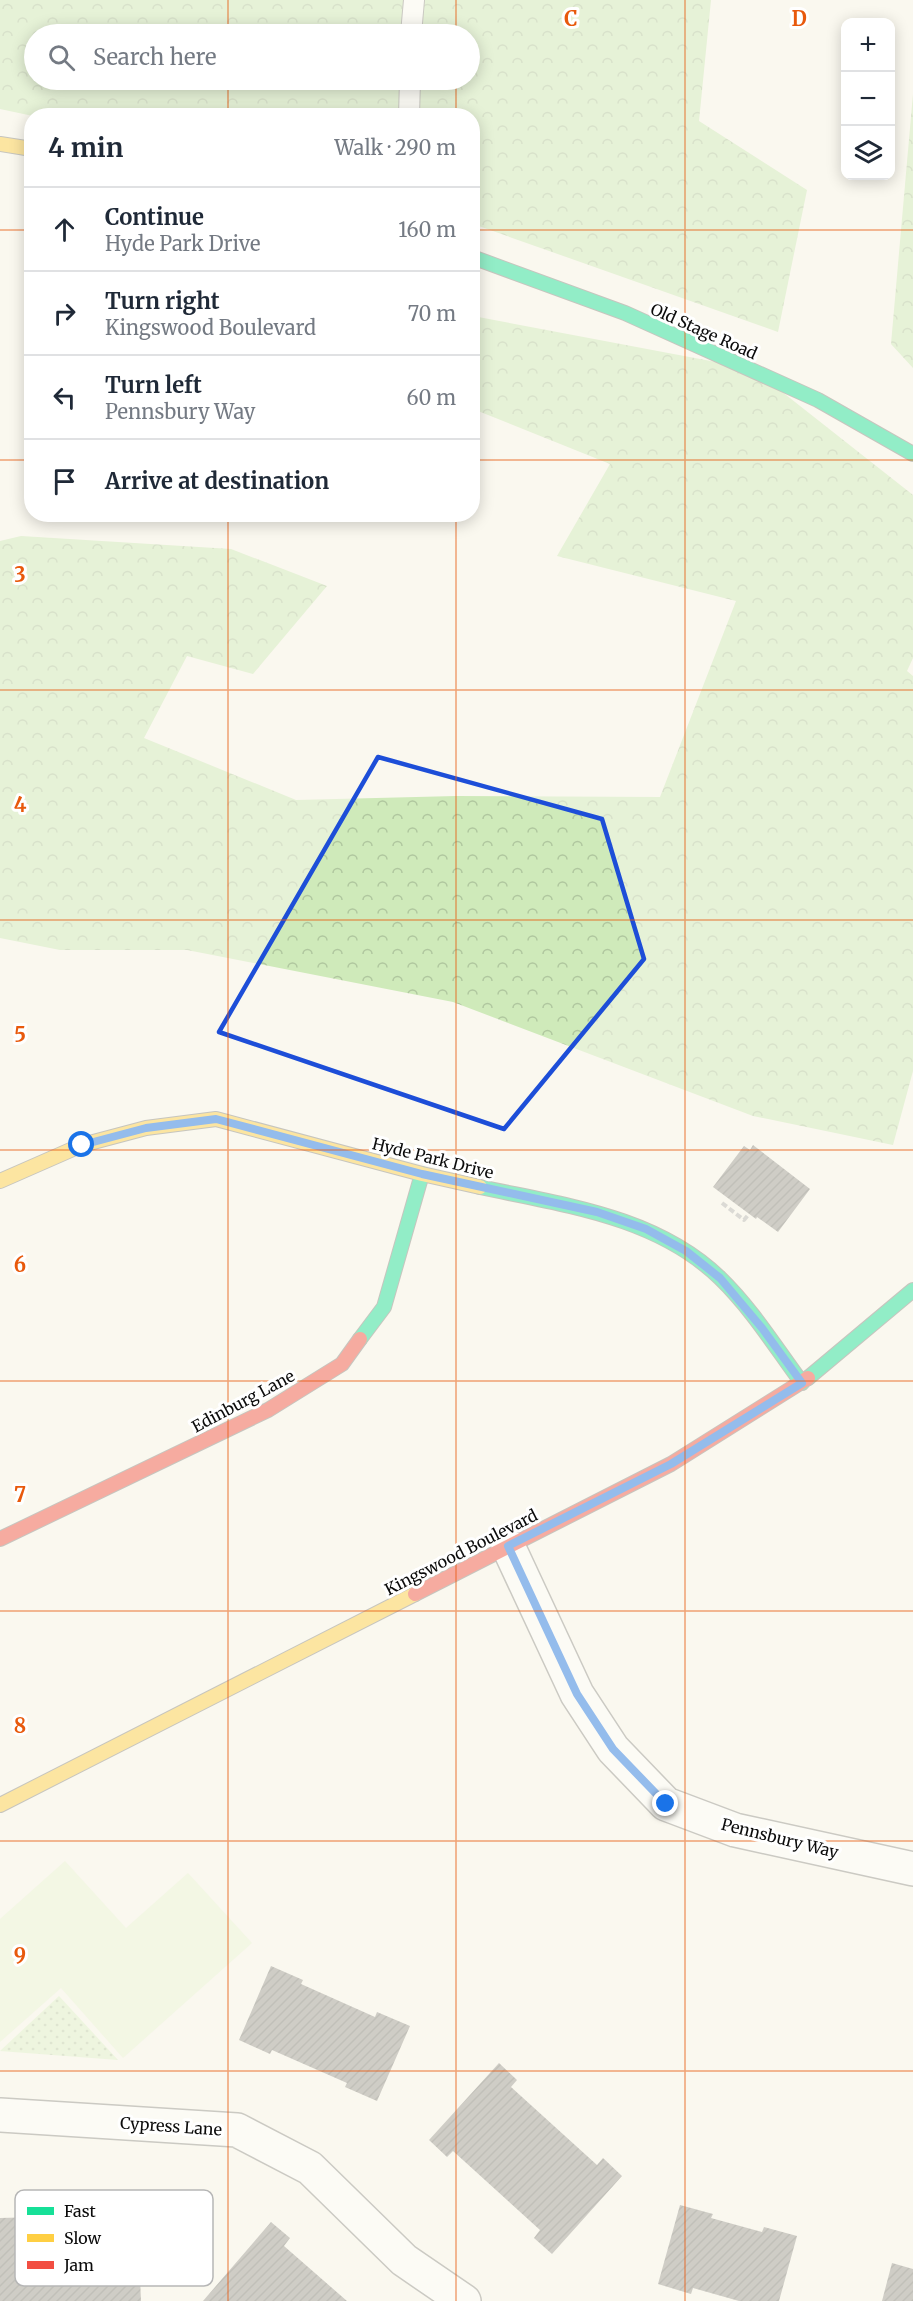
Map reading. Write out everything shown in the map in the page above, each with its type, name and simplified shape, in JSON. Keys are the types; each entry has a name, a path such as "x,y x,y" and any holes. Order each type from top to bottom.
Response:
{"street":[{"path":"0,144 24,148"},
{"name":"Old Stage Road","path":"480,260 625,313 818,400 913,454"},
{"name":"Hyde Park Drive","path":"0,1181 82,1145 146,1128 216,1119 422,1174 597,1212 646,1229 686,1251 720,1278 762,1328 802,1383"},
{"name":"Edinburg Lane","path":"0,1539 268,1410 342,1364 384,1307 422,1174"},
{"name":"Kingswood Boulevard","path":"0,1805 671,1464 802,1383 913,1290"},
{"name":"Pennsbury Way","path":"508,1546 577,1694 613,1749 666,1804 735,1830 913,1869"},
{"name":"Cypress Lane","path":"0,2115 237,2130 310,2168 404,2260 464,2301"}],"lane":[{"path":"412,24 414,0"},
{"path":"410,90 410,108"}],"path":[{"path":"722,1203 744,1220 749,1214"}],"highlighted area":[{"path":"378,757 602,819 644,959 504,1129 219,1032"}],"green space":[{"path":"0,0 711,0 699,121 807,190 778,332 480,226 480,108 24,108 24,114 0,109"},
{"path":"913,94 913,368 891,344"},
{"path":"480,317 753,369 913,495 913,658 907,671 913,676 913,1071 893,1145 753,1116 453,1002 187,950 60,950 0,938 0,541 21,536 231,549 327,586 253,674 187,656 144,738 296,800 456,796 660,797 736,601 557,556 610,464 480,412"},
{"path":"65,1861 126,1928 188,1873 252,1943 123,2058 61,1988 0,2042 0,1919"},
{"path":"59,1996 118,2060 0,2051"}],"building":[{"path":"753,1145 810,1189 778,1232 757,1217 756,1219 713,1187 744,1146 750,1150"},
{"path":"271,1966 303,1980 301,1984 375,2017 377,2012 410,2026 377,2101 345,2087 347,2083 272,2050 270,2054 239,2040"},
{"path":"499,2063 517,2080 511,2087 597,2165 603,2158 622,2176 552,2254 534,2238 540,2230 453,2151 447,2157 429,2140"},
{"path":"680,2205 713,2214 711,2218 762,2232 764,2227 797,2236 779,2301 739,2301 693,2288 691,2294 658,2284"},
{"path":"0,2218 15,2218 15,2286 140,2286 141,2301 0,2301"},
{"path":"271,2222 290,2238 284,2246 347,2301 203,2301"},
{"path":"892,2263 913,2269 913,2301 882,2301"}],"traffic: fast":[{"path":"480,260 625,313 818,400 913,454"},
{"path":"360,1339 384,1307 422,1174"},
{"path":"480,1187 576,1207 607,1216 667,1240 695,1257 732,1290 802,1383"},
{"path":"808,1378 913,1290"}],"traffic: slow":[{"path":"0,144 24,148"},
{"path":"0,1181 82,1145 146,1128 216,1119 422,1174 480,1187"},
{"path":"0,1805 415,1594"}],"traffic: jam":[{"path":"0,1539 268,1410 342,1364 360,1339"},
{"path":"415,1594 671,1464 808,1378"}],"route":[{"path":"82,1145 146,1128 216,1119 422,1174 597,1212 646,1229 686,1251 720,1278 762,1328 802,1383 671,1464 508,1546 577,1694 613,1749 666,1804"}]}
